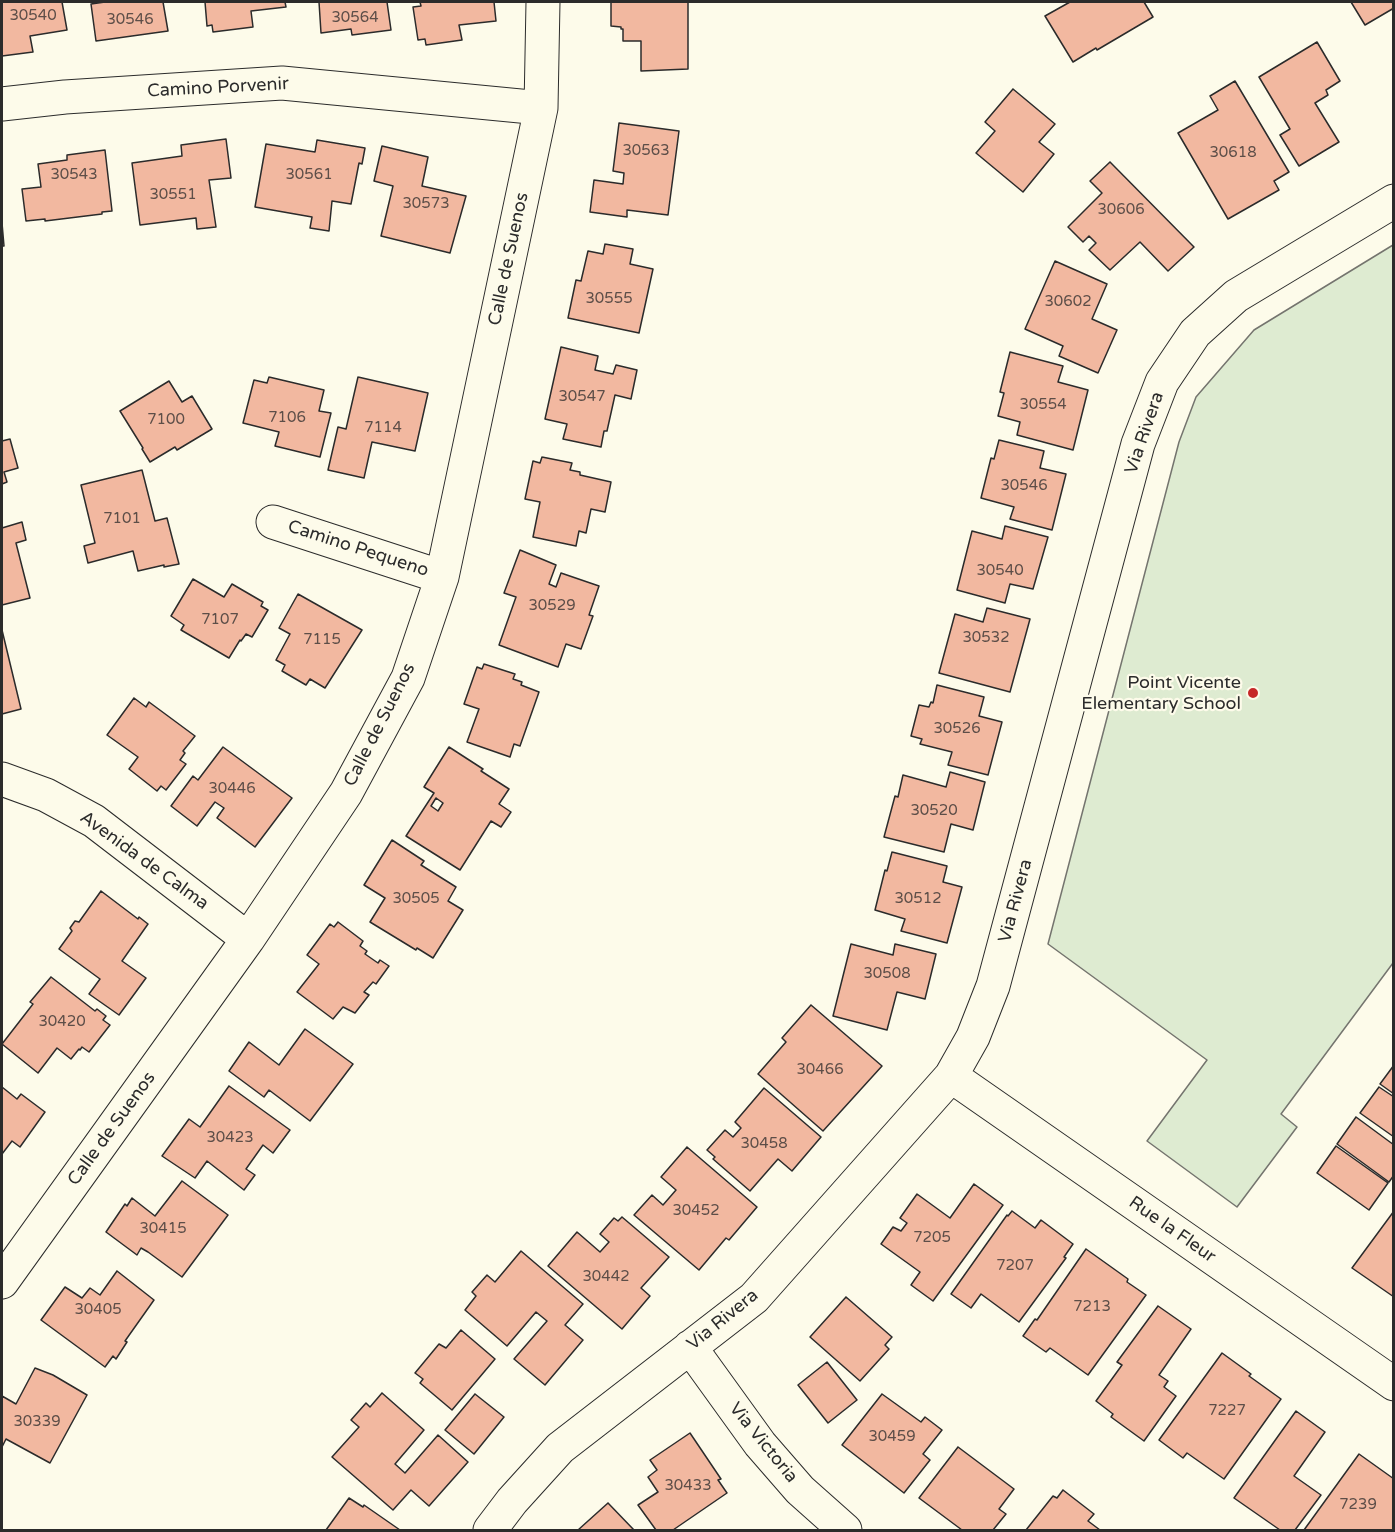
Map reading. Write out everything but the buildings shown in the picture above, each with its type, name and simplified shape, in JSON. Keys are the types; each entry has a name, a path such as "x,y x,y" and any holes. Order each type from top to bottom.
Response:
{"street":[{"name":"Calle de Suenos","path":"2,1282 248,939 346,793 408,678 442,577 541,108 543,2"},
{"name":"Camino Porvenir","path":"2,104 65,97 282,83 541,108"},
{"name":"Via Rivera","path":"490,1530 512,1501 560,1448 754,1298 951,1076 973,1037 993,986 1138,444 1162,382 1195,333 1236,296 1394,201"},
{"name":"Camino Pequeno","path":"273,522 442,577"},
{"name":"Avenida de Calma","path":"2,779 46,795 94,821 248,939"},
{"name":"Rue la Fleur","path":"951,1076 1394,1384"},
{"name":"Via Victoria","path":"690,1347 760,1444 800,1490 845,1530"}],"green space":[{"name":"Point Vicente Elementary School","path":"1393,245 1393,963 1281,1114 1297,1127 1237,1207 1147,1141 1207,1060 1048,944 1179,442 1196,397 1254,330"}],"place":[{"name":"Point Vicente Elementary School","path":"1253,693"}]}
